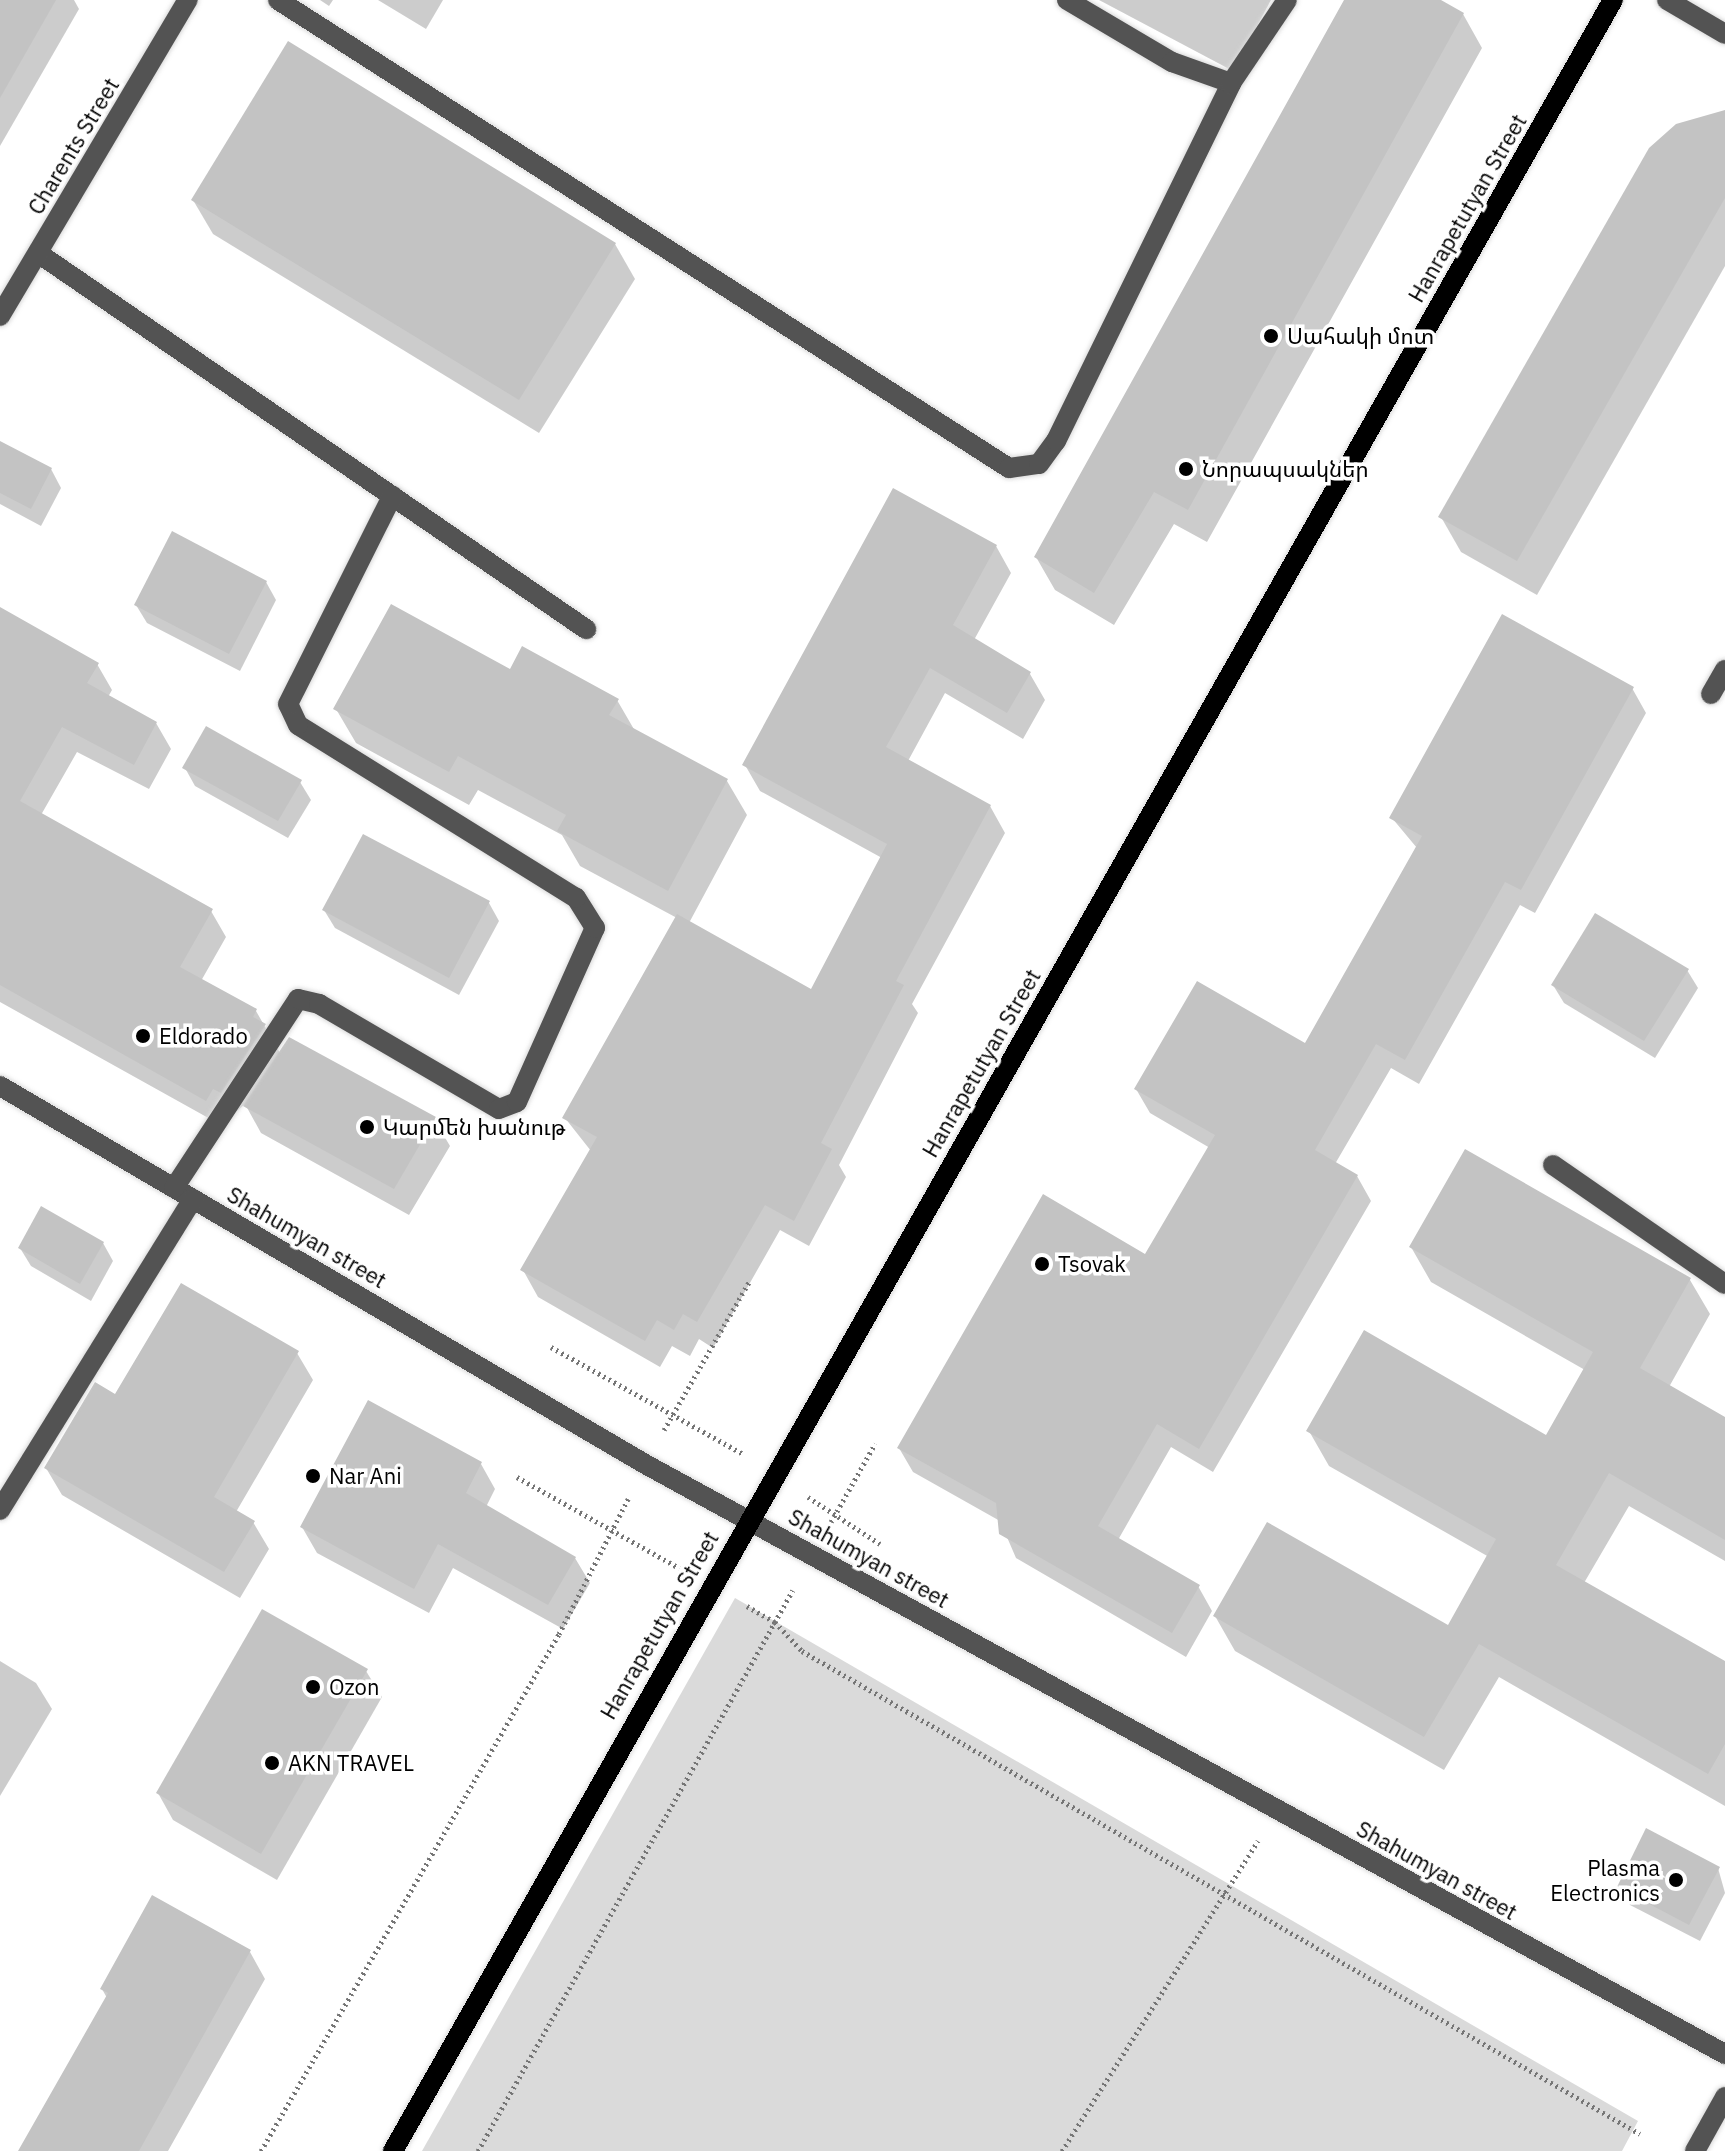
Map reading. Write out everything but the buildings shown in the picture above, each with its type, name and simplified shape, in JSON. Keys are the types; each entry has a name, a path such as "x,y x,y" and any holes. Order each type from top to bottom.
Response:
{"main road":[{"name":"Hanrapetutyan Street","path":"393,2151 708,1584 775,1473 1613,0"}],"street":[{"name":"Charents Street","path":"0,316 188,0"},
{"path":"278,0 1009,468 1039,464 1056,441 1231,83 1287,0"},
{"path":"1067,0 1172,62 1231,83"},
{"path":"1667,0 1725,34"},
{"path":"38,253 586,629"},
{"path":"174,1188 298,999 319,1004 499,1109 517,1102 591,942 595,928 576,898 298,725 288,704 392,496"},
{"path":"1711,694 1725,670"},
{"name":"Shahumyan street","path":"0,1086 748,1519 1725,2054"},
{"path":"1553,1165 1725,1284"},
{"path":"0,1510 193,1199"},
{"path":"1695,2151 1725,2097"}],"path":[{"path":"551,1347 775,1473 834,1516 888,1548"},
{"path":"478,2151 875,1444"},
{"path":"517,1477 775,1622 802,1651 1640,2134"},
{"path":"261,2151 559,1634"},
{"path":"1062,2151 1277,1810"}],"shaded area":[{"path":"735,1598 1638,2121 1622,2151 422,2151"}],"place":[{"name":"Սահակի մոտ","path":"1271,336"},
{"name":"Նորապսակներ","path":"1186,469"},
{"name":"Eldorado","path":"143,1036"},
{"name":"Կարմեն խանութ","path":"367,1127"},
{"name":"Tsovak","path":"1042,1264"},
{"name":"Nar Ani","path":"313,1476"},
{"name":"Ozon","path":"313,1687"},
{"name":"AKN TRAVEL","path":"272,1763"},
{"name":"Plasma Electronics","path":"1676,1880"}]}
